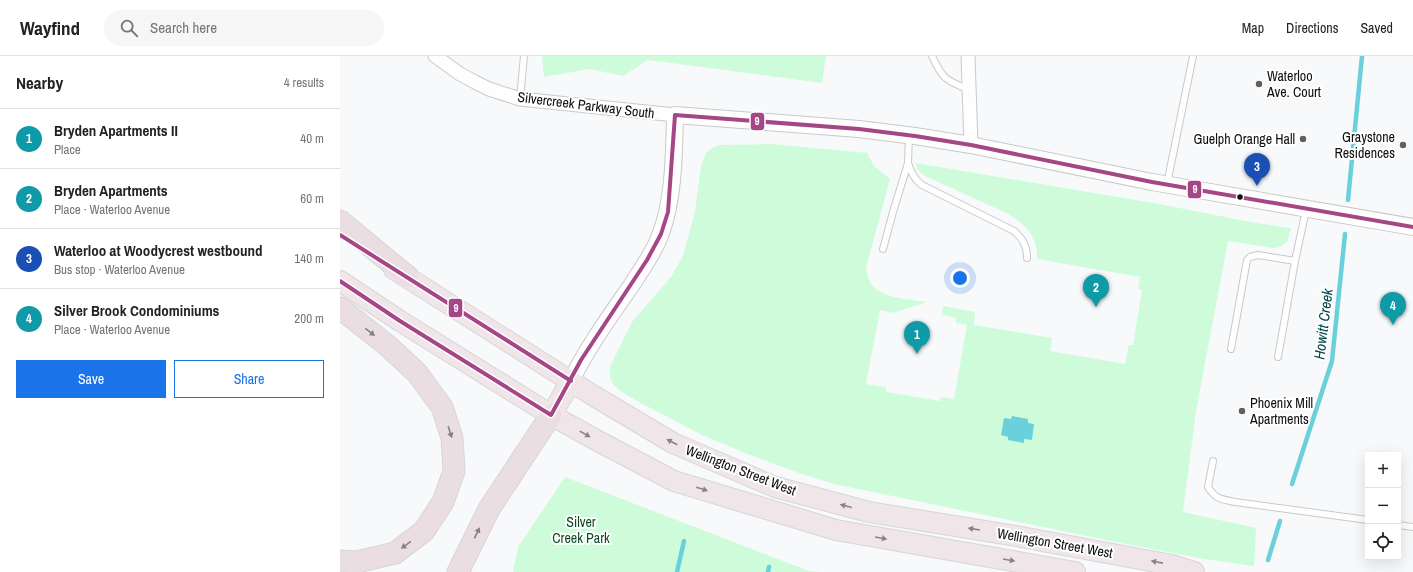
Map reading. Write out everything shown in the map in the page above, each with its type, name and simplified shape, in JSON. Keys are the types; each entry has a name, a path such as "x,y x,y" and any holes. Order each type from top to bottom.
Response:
{"highway":[{"path":"340,221 408,277"},
{"path":"340,308 388,346 417,373 442,407 452,438 454,471 443,502 424,531 395,553 357,562 340,561"},
{"path":"459,570 489,509 551,415"}],"main road":[{"name":"Wellington Street West","path":"340,235 594,396 673,443 774,486 869,512 1016,536 1172,565 1194,572"},
{"name":"Wellington Street West","path":"340,282 551,415 674,481 829,528 1075,572"},
{"path":"551,415 571,381"}],"street":[{"name":"Silvercreek Parkway South","path":"435,56 460,74 475,82 489,89 520,99 675,115"},
{"path":"968,56 971,145"},
{"path":"571,381 581,360 647,260 661,234 668,212 675,115 859,129 971,145 1079,168 1413,227"}],"lane":[{"path":"520,99 524,56"},
{"path":"932,56 940,73 946,79 969,90"},
{"path":"1167,184 1193,56"},
{"path":"883,249 908,163 909,136"},
{"path":"908,163 911,173 922,185 1014,231 1025,243 1027,258"},
{"path":"1278,357 1295,261 1307,208"},
{"path":"1231,349 1247,260 1250,257 1258,255 1295,261"},
{"path":"1213,461 1208,488 1214,496 1220,499 1365,520"},
{"path":"1401,525 1413,527"}],"green space":[{"path":"542,56 826,56 822,83 648,60 623,76 590,69 544,77"},
{"path":"772,144 867,153 874,166 890,179 866,268 868,277 876,289 889,296 927,302 893,313 880,310 866,384 886,387 886,392 940,401 941,397 954,399 967,325 956,323 956,318 942,315 943,306 975,312 974,325 1052,338 1050,351 1125,364 1129,345 1133,345 1142,290 1138,289 1140,277 1037,259 1037,251 1030,232 1015,218 925,176 917,169 916,163 1291,228 1287,242 1279,247 1274,248 1228,241 1196,411 1183,512 1256,528 1254,566 1204,559 1126,544 834,484 750,455 702,435 619,390 613,384 610,377 610,367 632,322 671,277 683,256 695,212 701,166 706,153 710,149 719,145"},
{"name":"Silver Creek Park","path":"565,477 809,571 819,572 513,572 518,547"}],"water":[{"path":"1012,416 1028,419 1028,423 1034,424 1032,440 1024,439 1024,443 1008,440 1008,437 1001,435 1004,418 1011,419"}],"waterway":[{"name":"Howitt Creek","path":"1348,200 1362,56"},
{"name":"Howitt Creek","path":"1292,484 1332,361 1345,234"},
{"name":"Howitt Creek","path":"1268,560 1280,521"},
{"path":"677,572 684,541"},
{"path":"768,572 769,567"}],"transit line":[{"name":"9","path":"340,281 400,321 551,415 581,360 647,260 661,234 668,212 675,115 859,129 915,136 971,145 1152,182 1413,227"},
{"name":"9","path":"340,235 571,381"}],"place":[{"name":"Waterloo Ave. Court","path":"1259,84"},
{"name":"Guelph Orange Hall","path":"1303,139"},
{"name":"Graystone Residences","path":"1403,145"},
{"name":"Waterloo at Woodycrest westbound","path":"1257,186"},
{"name":"Bryden Apartments","path":"1096,307"},
{"name":"Silver Brook Condominiums","path":"1393,325"},
{"name":"Bryden Apartments II","path":"917,354"},
{"name":"Phoenix Mill Apartments","path":"1242,411"}]}
